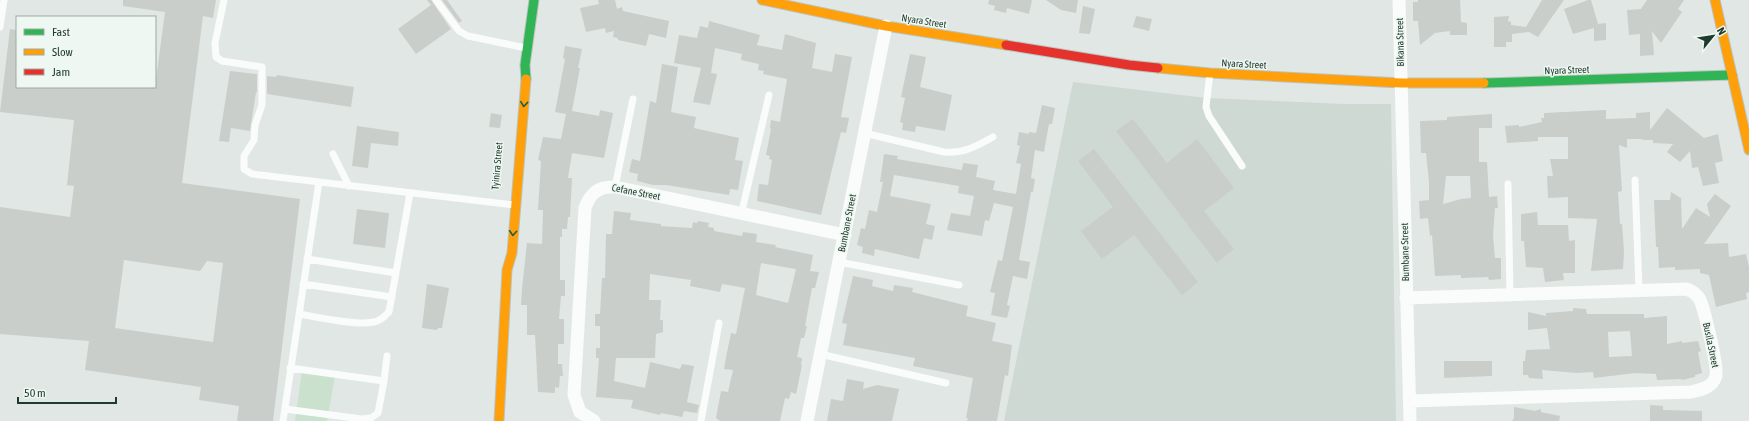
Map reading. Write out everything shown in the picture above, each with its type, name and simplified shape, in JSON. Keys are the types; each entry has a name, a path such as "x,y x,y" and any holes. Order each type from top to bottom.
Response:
{"street":[{"path":"499,421 507,270 512,253 515,205 527,84 525,65 534,0"},
{"name":"Nyara Street","path":"762,0 886,26 1129,65 1210,73 1401,84 1479,84 1732,75"},
{"name":"Bikana Street","path":"1399,0 1401,84"},
{"path":"1715,0 1749,150"},
{"name":"Bumbane Street","path":"807,421 886,26"},
{"path":"515,94 517,81 525,65"},
{"name":"Bumbane Street","path":"1401,84 1410,421"},
{"name":"Cefane Street","path":"594,421 580,412 574,395 585,208 588,198 596,190 606,186 615,187 844,235"},
{"path":"502,252 507,270"},
{"name":"Busila Street","path":"1406,298 1640,289 1687,289 1695,293 1702,305 1717,371 1713,383 1708,387 1691,392 1410,401"}],"lane":[{"path":"0,27 4,0"},
{"path":"224,0 215,43 216,57 222,61 262,67 262,105 255,125 254,140 244,156 244,169 252,174 515,205"},
{"path":"436,0 459,31 468,36 527,49"},
{"path":"1210,73 1206,102 1209,116 1242,166"},
{"path":"741,214 769,95"},
{"path":"615,187 633,99"},
{"path":"864,133 956,154 978,146 993,137"},
{"path":"334,154 349,186"},
{"path":"1635,180 1640,289"},
{"path":"283,421 319,182"},
{"path":"1508,184 1510,294"},
{"path":"299,314 362,323 383,319 389,312 410,193"},
{"path":"308,259 396,273"},
{"path":"839,262 959,285"},
{"path":"303,284 392,297"},
{"path":"700,421 719,324"},
{"path":"820,354 946,383"},
{"path":"285,409 362,420 372,418 378,413 387,356"},
{"path":"290,368 384,382"}],"shaded area":[{"path":"1073,82 1206,98 1344,104 1391,104 1396,421 1004,421"}],"green space":[{"path":"302,371 335,376 327,421 295,421"}],"building":[{"path":"123,0 216,0 213,18 203,16 182,183 300,199 273,421 237,421 239,406 199,400 201,387 85,370 89,341 0,334 0,207 70,217 74,186 67,185 74,120 0,112 10,29 16,30 16,88 156,88 165,12 123,6","holes":["124,260 200,271 207,261 223,263 213,342 115,328"]},
{"path":"427,0 431,0 451,29 416,54 398,29 431,5"},
{"path":"442,0 447,0 462,21 459,23"},
{"path":"598,0 615,0 617,9 622,7 623,11 669,21 666,38 649,34 646,46 618,40 618,38 613,37 614,31 606,33 605,28 586,32 580,8 599,4"},
{"path":"989,0 1032,0 1029,14 1007,8 1006,13 994,10 995,6 988,4"},
{"path":"1046,0 1078,0 1076,13 1061,10"},
{"path":"1418,0 1460,0 1461,22 1467,23 1467,35 1450,35 1450,31 1435,33 1420,45 1418,21 1413,21 1413,2 1418,2"},
{"path":"1542,0 1564,0 1538,37 1529,32 1512,34 1512,42 1506,42 1506,47 1494,47 1494,17 1509,16 1508,21 1511,22 1511,25 1526,27"},
{"path":"1591,0 1598,24 1606,23 1606,40 1594,41 1594,28 1573,34 1564,9"},
{"path":"1647,0 1684,0 1678,9 1682,12 1661,43 1652,31 1654,55 1640,56 1640,34 1629,35 1627,10 1641,9"},
{"path":"1083,6 1095,9 1090,34 1079,33"},
{"path":"1136,16 1152,19 1149,31 1133,27"},
{"path":"709,21 760,35 757,45 782,50 785,34 816,43 812,68 832,72 835,54 852,57 841,117 849,118 846,133 841,132 821,215 757,201 759,184 768,185 772,160 769,159 770,156 766,155 771,129 771,120 780,122 787,79 763,74 764,71 758,70 759,64 741,60 742,54 715,48 711,73 717,74 710,105 693,102 701,68 674,63 679,35 697,38 700,26 708,28"},
{"path":"565,46 582,49 572,111 599,116 600,110 613,113 604,158 572,153 568,178 572,178 570,217 568,217 567,229 562,229 562,237 560,237 560,280 565,280 565,296 561,296 559,319 564,319 564,344 558,344 558,364 562,364 563,376 560,376 559,388 555,387 555,393 538,392 535,335 527,335 527,305 521,305 527,243 542,244 543,210 538,210 541,161 538,160 543,137 561,139 566,114 555,112 565,59 563,58"},
{"path":"910,54 926,57 920,87 952,95 945,131 916,126 915,132 902,130 903,123 900,122 905,98 901,97"},
{"path":"662,64 678,67 671,112 696,117 694,128 739,138 735,160 743,161 738,190 730,189 729,195 666,185 653,185 637,181 638,174 629,172 632,159 640,161 650,101 656,103"},
{"path":"230,71 257,74 257,93 256,92 250,131 231,128 229,142 219,141"},
{"path":"277,75 354,87 351,107 267,94 267,76 276,77"},
{"path":"1042,105 1055,108 1052,124 1049,124 1044,152 1035,150 1031,178 1035,179 1033,192 1031,192 1019,260 1030,262 1027,279 1013,276 1007,305 1010,306 1007,318 991,315 995,293 990,292 998,260 1002,261 1013,207 994,203 989,221 985,220 982,236 947,230 951,213 970,216 974,196 958,193 959,186 894,175 890,196 931,204 926,224 935,226 932,240 924,238 919,259 875,249 874,256 862,253 863,247 857,245 861,228 865,229 869,210 877,212 883,182 880,182 884,154 898,156 897,159 962,170 963,163 978,165 976,177 995,181 993,190 1016,194 1021,164 1016,163 1020,146 1017,145 1019,132 1029,134 1029,132 1036,133"},
{"path":"1667,108 1704,138 1718,134 1723,161 1715,163 1719,183 1703,186 1698,167 1692,168 1690,151 1680,162 1667,152 1673,144 1653,143 1653,140 1627,139 1627,148 1619,145 1622,191 1618,192 1620,224 1622,224 1624,251 1623,269 1591,271 1597,219 1568,218 1568,197 1548,198 1547,176 1553,176 1550,159 1568,159 1568,137 1538,137 1538,141 1507,143 1505,126 1519,125 1519,127 1542,122 1541,118 1544,118 1544,113 1606,110 1606,119 1636,118 1636,113 1650,112 1650,130"},
{"path":"491,113 502,115 500,128 489,127"},
{"path":"1492,114 1492,128 1479,128 1479,162 1487,162 1489,197 1497,196 1498,208 1495,208 1493,235 1495,258 1501,258 1501,279 1489,280 1488,277 1461,278 1461,275 1435,276 1432,235 1430,236 1428,218 1420,219 1419,201 1429,200 1429,182 1426,153 1421,153 1420,121 1447,120 1447,117","holes":["1446,176 1470,176 1471,198 1443,204"]},
{"path":"1133,119 1167,163 1197,139 1234,188 1204,211 1234,249 1217,263 1116,131"},
{"path":"357,126 399,132 398,146 371,143 368,168 352,166"},
{"path":"1094,149 1198,282 1182,295 1134,235 1102,259 1081,231 1113,207 1078,161"},
{"path":"1671,192 1681,198 1682,229 1696,208 1710,217 1707,204 1715,194 1731,206 1704,244 1728,243 1729,257 1746,254 1749,267 1749,292 1746,293 1747,299 1716,307 1709,275 1700,273 1700,269 1675,270 1675,267 1659,268 1658,247 1656,247 1654,200 1670,200"},
{"path":"357,209 389,213 385,248 353,244"},
{"path":"614,211 631,213 630,220 661,224 661,226 692,228 693,222 697,223 698,221 709,223 708,227 714,228 714,231 742,236 743,232 757,234 756,242 776,245 775,247 813,255 810,271 819,272 815,288 812,288 805,326 807,326 804,338 801,338 797,357 802,358 802,365 796,394 791,392 789,399 785,398 780,421 720,421 716,418 721,391 728,392 733,370 724,369 731,333 736,334 745,288 722,284 720,292 690,286 691,280 650,274 649,300 661,300 660,320 663,320 663,332 656,334 655,358 616,358 614,381 645,388 650,362 680,369 682,364 694,366 687,402 699,405 697,413 684,411 682,417 661,413 660,415 631,408 633,400 596,397 599,358 596,358 596,348 600,348 600,326 595,326 595,314 600,314 602,278 605,278 606,234 612,234","holes":["761,263 796,269 788,303 756,295"]},
{"path":"1537,212 1538,225 1568,225 1569,241 1575,240 1575,273 1563,273 1564,280 1545,282 1543,268 1526,267 1524,241 1521,241 1521,214"},
{"path":"853,276 873,280 872,286 893,291 894,285 913,288 912,292 968,306 966,316 996,323 992,341 1012,345 1008,376 1005,375 997,421 967,421 968,418 966,418 973,378 913,366 915,358 843,345 847,324 842,323"},
{"path":"427,284 449,288 442,328 438,328 437,330 422,328"},
{"path":"1573,308 1586,309 1587,314 1644,314 1644,318 1667,316 1667,344 1682,341 1682,343 1698,341 1701,351 1698,352 1702,373 1695,375 1695,377 1682,380 1657,380 1656,374 1635,373 1594,378 1593,372 1577,373 1542,370 1543,379 1529,378 1528,375 1523,375 1523,361 1525,361 1526,350 1550,349 1547,328 1528,330 1528,312 1546,316 1546,313 1573,311","holes":["1630,331 1632,356 1609,357 1608,332"]},
{"path":"1444,361 1492,361 1492,376 1444,378"},
{"path":"847,379 864,382 863,389 877,385 899,389 892,421 827,421 831,399 843,401"},
{"path":"1650,405 1663,406 1663,410 1702,411 1702,421 1650,421"},
{"path":"1514,407 1535,411 1541,409 1541,412 1560,416 1559,421 1512,421 1514,418"}],"traffic: fast":[{"path":"526,79 525,65 534,0"},
{"path":"1484,83 1732,75"}],"traffic: slow":[{"path":"762,0 886,26 1006,45"},
{"path":"1715,0 1749,150"},
{"path":"1158,68 1210,73 1401,83 1484,83"},
{"path":"499,421 507,270 512,253 526,79"}],"traffic: jam":[{"path":"1006,45 1129,65 1158,68"}]}
